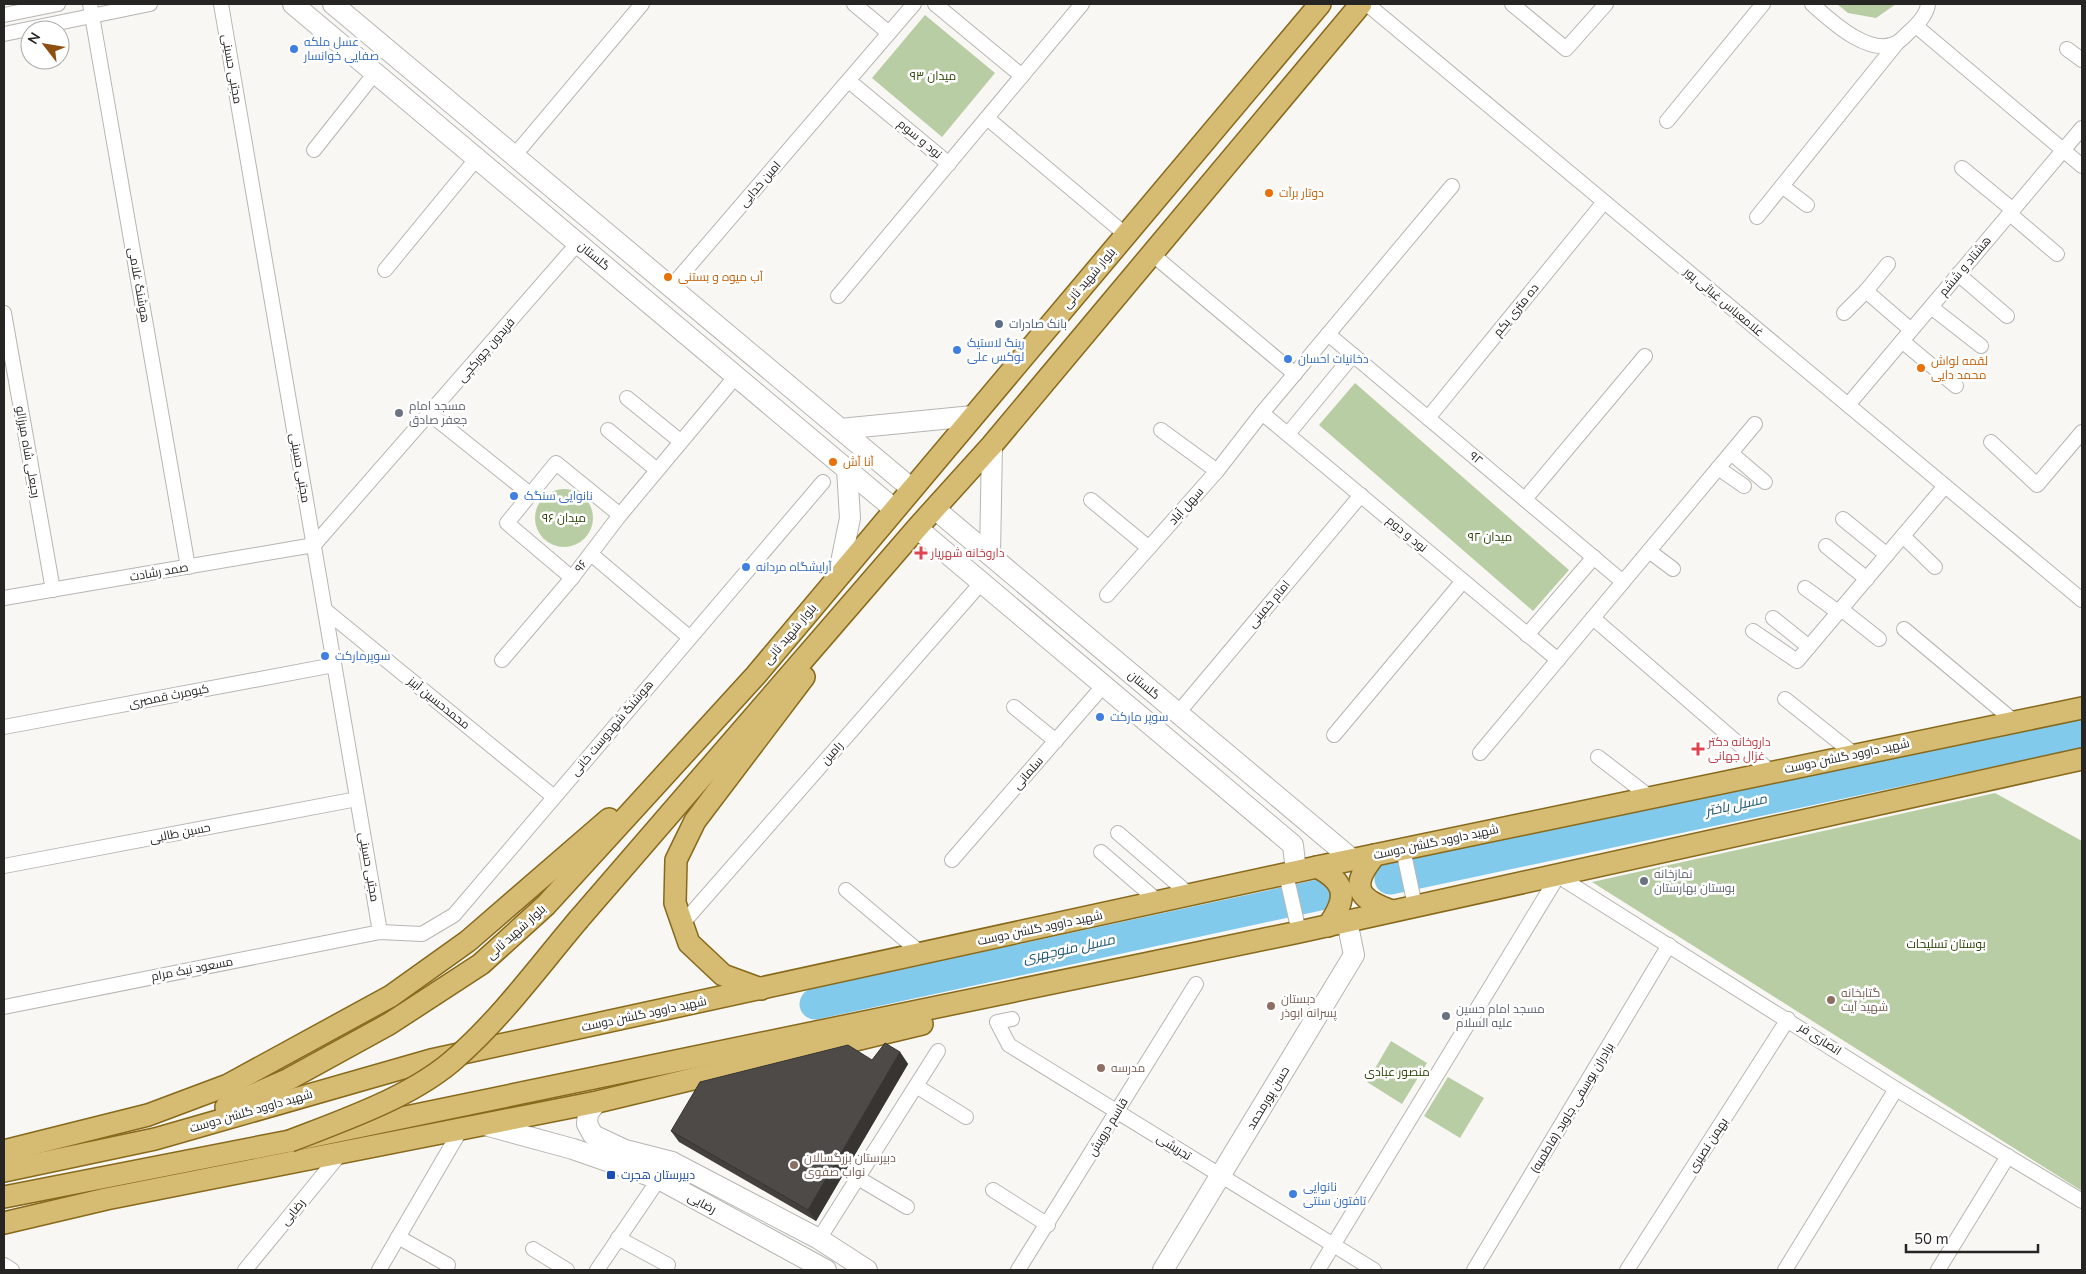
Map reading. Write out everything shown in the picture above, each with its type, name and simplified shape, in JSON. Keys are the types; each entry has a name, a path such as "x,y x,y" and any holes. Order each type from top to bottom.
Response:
{"main road":[{"name":"گلستان","path":"293,4 894,510"},
{"name":"گلستان","path":"333,4 912,489"},
{"name":"بلوار شهید ثانی","path":"155,1139 288,1079 389,1024 481,964 546,906 756,675 1320,4"},
{"path":"290,1141 364,1112 413,1087 458,1057 506,1006 917,528 992,445 1362,4"},
{"path":"840,429 973,416"},
{"path":"990,555 992,445"},
{"path":"838,577 850,518 847,469"},
{"path":"912,489 935,509"},
{"name":"گلستان","path":"935,509 1353,860"},
{"path":"894,510 917,528"},
{"name":"گلستان","path":"917,528 1293,845"},
{"path":"761,989 723,975 689,943 675,903 676,860 695,821 796,690 847,609"},
{"name":"شهید داوود گلشن دوست","path":"4,1171 155,1139 431,1060 1317,867 2082,708"},
{"path":"4,1151 148,1115 228,1085 391,996 488,924 688,748"},
{"path":"4,1198 290,1141 1337,924 2082,759"},
{"path":"1291,873 1293,845 1320,832"},
{"path":"1375,855 1362,872 1359,890 1370,902 1392,911"},
{"path":"1317,867 1336,880 1342,895 1337,924"},
{"name":"حسن پورمحمد","path":"1162,1270 1354,956 1337,924"},
{"path":"4,1222 106,1199 460,1131 596,1102 1030,999 1216,949"},
{"name":"رضایی","path":"596,1102 588,1113 587,1124 593,1135 625,1150 672,1162 819,1239 867,1270"},
{"name":"رضایی","path":"485,1125 573,1149 659,1179 803,1265 826,1270"},
{"path":"659,1179 672,1162"},
{"path":"803,1265 819,1239"}],"street":[{"path":"4,15 58,4"},
{"path":"4,34 91,10 150,4"},
{"name":"مجتبی حسینی","path":"220,4 380,932"},
{"path":"514,156 642,4"},
{"path":"854,4 889,33"},
{"name":"امین خدایی","path":"671,287 914,4"},
{"path":"935,4 1022,76"},
{"name":"نود و سوم","path":"849,80 949,164 1082,4"},
{"name":"غلامعباس غیاثی پور","path":"1367,4 2082,600"},
{"path":"1512,4 1566,49 1606,4"},
{"path":"1667,121 1763,4"},
{"path":"1812,4 1853,37 1877,46 1897,43"},
{"path":"1758,217 1897,43 1916,26 1928,9 1928,4"},
{"name":"هوشنگ غلامی","path":"91,10 188,567"},
{"path":"1916,26 2082,166"},
{"path":"2067,48 2082,60"},
{"path":"314,150 375,73"},
{"path":"986,118 1125,234"},
{"name":"هشتاد و ششم","path":"1848,405 2082,128"},
{"path":"385,270 477,158"},
{"path":"838,296 949,164"},
{"path":"1962,168 2057,254"},
{"name":"سهل آباد","path":"1107,595 1217,471 1262,412 1452,186"},
{"path":"1782,186 1807,205"},
{"name":"ده متری یکم","path":"1428,418 1604,202"},
{"name":"فریدون چورکچی","path":"314,545 578,244"},
{"path":"1153,255 1295,374"},
{"path":"1844,313 1866,291 1888,264"},
{"path":"1958,274 2007,316"},
{"path":"1866,291 1906,336 1956,386"},
{"path":"1931,307 1981,346"},
{"name":"رجبعلی شاه میرزالو","path":"4,313 53,590"},
{"name":"۹۲","path":"1328,334 1623,582"},
{"path":"1288,434 1353,355"},
{"path":"1525,499 1645,356"},
{"path":"620,515 736,376"},
{"path":"627,398 680,441"},
{"name":"نود و دوم","path":"1262,412 1558,660"},
{"path":"430,414 530,494"},
{"path":"1480,753 1755,424"},
{"path":"608,430 657,470"},
{"path":"1160,430 1217,471"},
{"path":"1991,442 2037,485 2082,432"},
{"path":"1731,453 1765,482"},
{"name":"۹۶","path":"556,463 620,515 572,578 507,523 556,463"},
{"path":"1718,468 1744,486"},
{"name":"هوشنگ شهدوست خانی","path":"380,932 422,934 454,915 689,637 824,482"},
{"path":"1752,631 1797,661 1945,486"},
{"name":"امام خمینی","path":"1178,714 1361,495"},
{"path":"1091,500 1149,548"},
{"path":"1843,519 1887,555"},
{"path":"1903,536 1935,567"},
{"name":"صمد رشادت","path":"4,598 314,545"},
{"path":"1826,546 1867,578"},
{"path":"1649,551 1674,569"},
{"path":"591,554 689,637"},
{"path":"1527,634 1594,557"},
{"path":"502,660 572,578"},
{"path":"1334,735 1463,581"},
{"name":"رامین","path":"682,924 982,582"},
{"path":"1805,588 1879,639"},
{"name":"محمدحسین آبیز","path":"325,610 554,797"},
{"path":"1593,618 1770,772"},
{"path":"1773,618 1809,646"},
{"path":"1904,629 2015,722"},
{"name":"کیومرث قمصری","path":"4,726 334,665"},
{"name":"سلمانی","path":"952,860 1104,685"},
{"path":"1785,699 1854,754"},
{"path":"1014,707 1056,741"},
{"path":"1598,758 1650,797"},
{"name":"حسین طالبی","path":"4,866 357,799"},
{"path":"1118,833 1190,895"},
{"path":"1403,849 1415,906"},
{"path":"1101,852 1159,902"},
{"path":"1291,873 1299,932"},
{"path":"1318,1270 1558,876"},
{"name":"انصاری فر","path":"1558,876 2082,1202"},
{"path":"846,890 922,954"},
{"name":"مسعود نیک مرام","path":"4,1006 380,932"},
{"name":"برادران یوسفی جاوید (فاطمیه)","path":"1474,1270 1669,946"},
{"name":"قاسم درویش","path":"1018,1270 1048,1225 1196,984"},
{"name":"تجریشی","path":"1012,1019 997,1022 1009,1045 1374,1270"},
{"name":"بهمن نصیری","path":"1627,1270 1788,1019"},
{"path":"819,1239 938,1051"},
{"path":"916,1086 966,1117"},
{"path":"1785,1270 1896,1088"},
{"path":"379,1270 460,1131"},
{"name":"رضایی","path":"245,1270 341,1153"},
{"path":"1938,1270 2008,1156"},
{"path":"858,1178 907,1207"},
{"path":"597,1270 659,1179"},
{"path":"993,1190 1048,1225"},
{"path":"398,1236 448,1265"},
{"path":"618,1238 668,1265"},
{"path":"533,1249 567,1270"},
{"path":"4,1265 12,1270"}],"green space":[{"path":"1837,4 1896,4 1876,18 1848,13"},
{"name":"میدان ۹۳","path":"925,15 995,73 942,137 872,78"},
{"name":"میدان ۹۲","path":"1355,383 1569,570 1533,611 1319,425"},
{"name":"میدان ۹۶","path":"564,489 575,491 588,502 593,518 591,529 580,542 564,547 553,545 540,534 535,518 537,507 548,494"},
{"name":"بوستان تسلیحات","path":"1995,793 2082,841 2082,1191 1592,882"},
{"name":"منصور عبادی","path":"1391,1041 1427,1063 1402,1104 1367,1082"},
{"name":"منصور عبادی","path":"1448,1077 1484,1098 1460,1138 1424,1116"}],"building":[{"path":"885,1043 900,1052 808,1210 671,1131 700,1082 848,1045 872,1060"}],"waterway":[{"name":"مسیل باختر","path":"1390,879 2082,732"},
{"name":"مسیل منوچهری","path":"815,1004 1324,894"}],"place":[{"name":"عسل ملکه صفایی خوانسار","path":"294,49"},
{"name":"دوتار برآت","path":"1269,193"},
{"name":"آب میوه و بستنی","path":"668,277"},
{"name":"بانک صادرات","path":"999,324"},
{"name":"رینگ لاستیک لوکس علی","path":"957,350"},
{"name":"دخانیات احسان","path":"1288,359"},
{"name":"لقمه لواش محمد دايى","path":"1921,368"},
{"name":"مسجد امام جعفر صادق","path":"399,413"},
{"name":"آنا آش","path":"833,462"},
{"name":"نانوایی سنگک","path":"514,496"},
{"name":"داروخانه شهریار","path":"921,553"},
{"name":"آرایشگاه مردانه","path":"746,567"},
{"name":"سوپرمارکت","path":"325,656"},
{"name":"سوپر مارکت","path":"1100,717"},
{"name":"داروخانه دکتر غزال جهانی","path":"1698,749"},
{"name":"نمازخانه بوستان بهارستان","path":"1644,881"},
{"name":"گتابخانه شهید آیت","path":"1831,1000"},
{"name":"دبستان پسرانه ابوذر","path":"1271,1006"},
{"name":"مسجد امام حسین علیه السلام","path":"1446,1016"},
{"name":"مدرسه","path":"1101,1068"},
{"name":"دبیرستان بزرگسالان نواب صفوی","path":"794,1165"},
{"name":"دبیرستان هجرت","path":"611,1175"},
{"name":"نانوایی تافتون سنتی","path":"1293,1194"}]}
